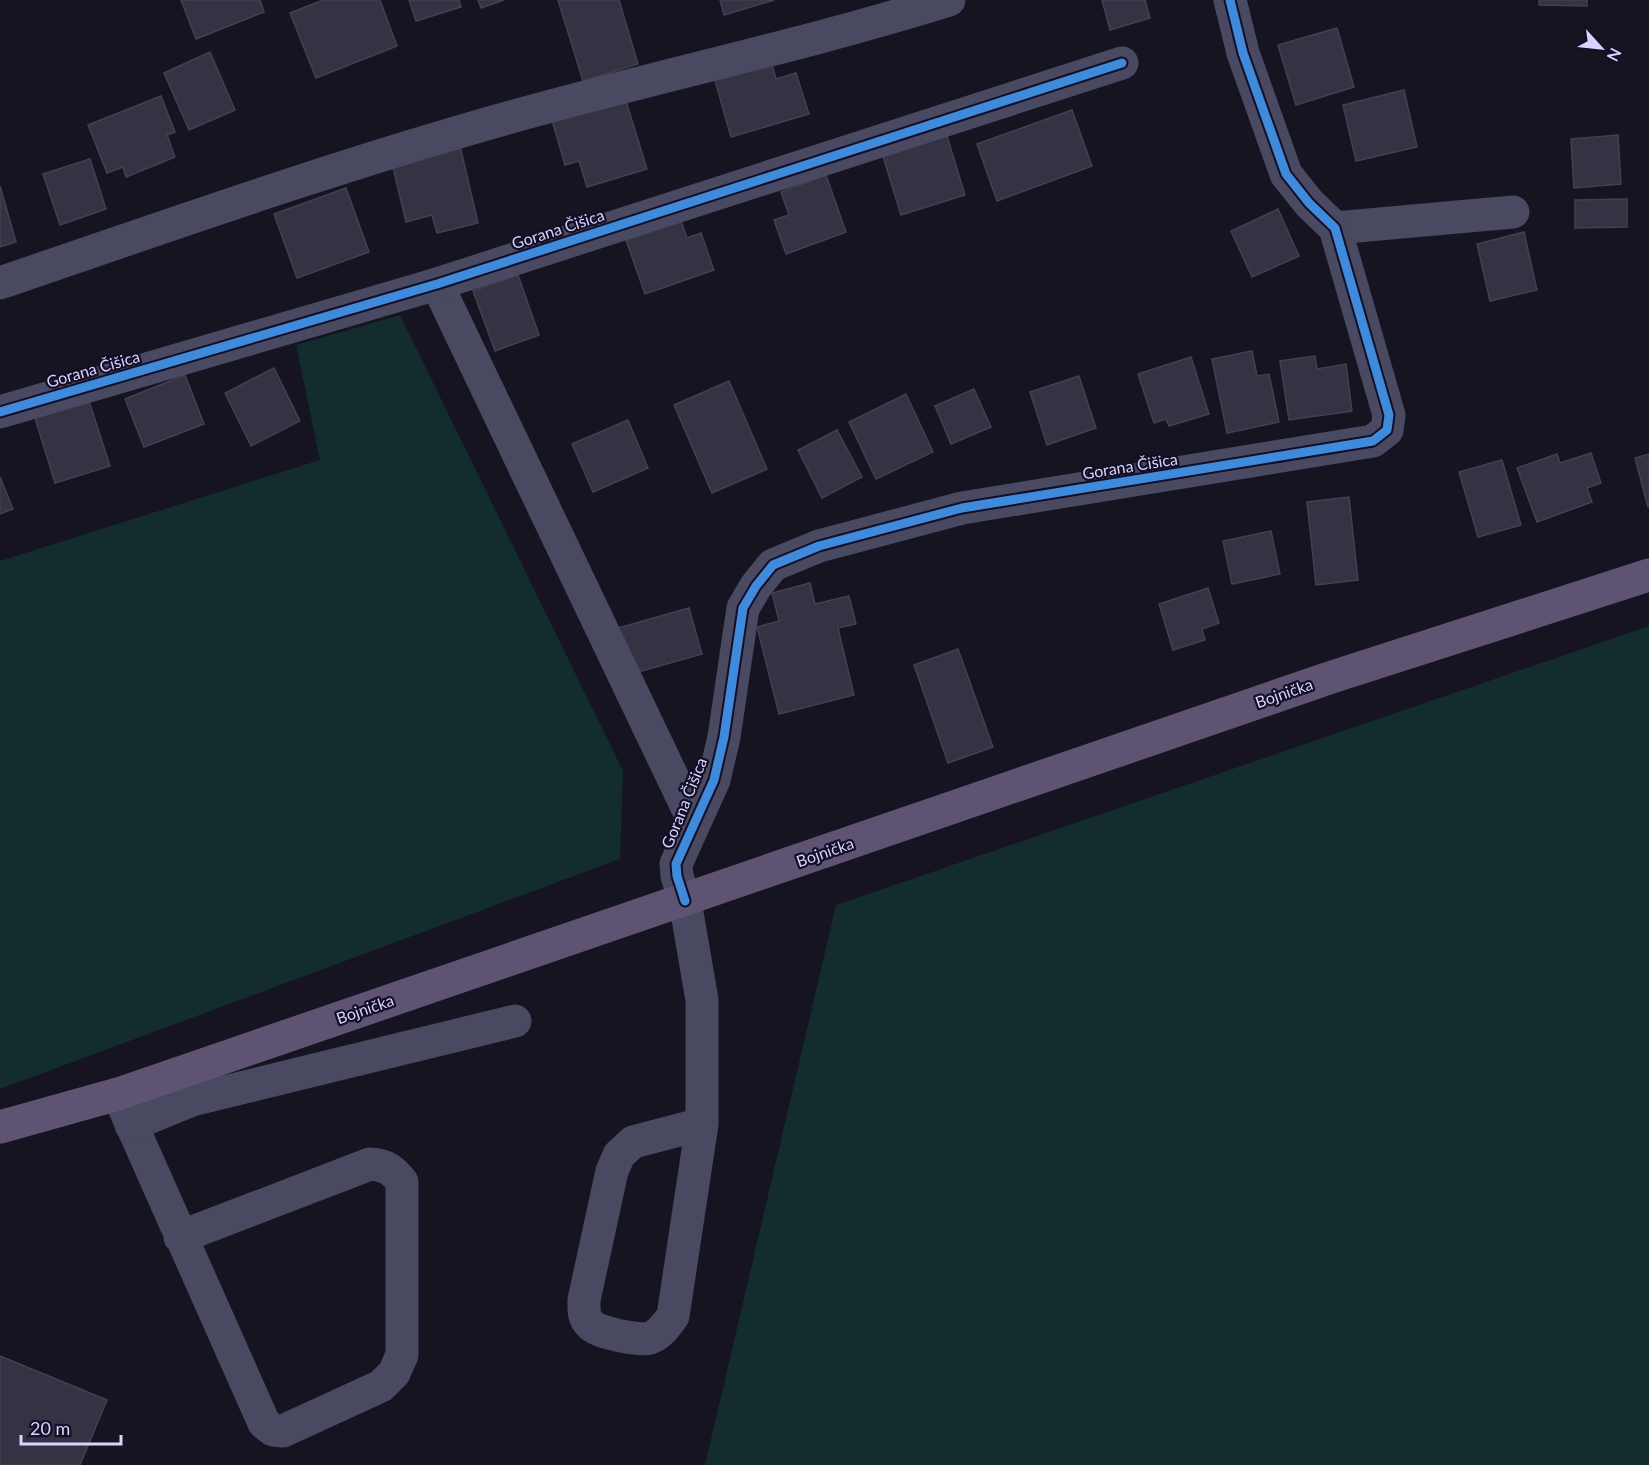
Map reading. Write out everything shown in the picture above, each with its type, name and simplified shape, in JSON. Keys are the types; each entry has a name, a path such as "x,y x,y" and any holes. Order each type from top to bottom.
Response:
{"main road":[{"name":"Bojnička","path":"0,1127 118,1094 1320,681 1649,574"}],"street":[{"path":"0,284 286,186 488,124 866,26 949,0"},
{"name":"Gorana Čišica","path":"702,1124 633,1142 619,1155 612,1171 584,1300 584,1316 592,1327 633,1339 649,1338 662,1331 673,1316 702,1124 702,1000 685,901 677,876 676,864 714,780 724,737 743,608 756,586 773,565 819,546 962,508 1373,441 1387,430 1389,415 1335,228 1286,174 1243,53 1230,0"},
{"name":"Gorana Čišica","path":"0,412 437,284 1122,63"},
{"path":"1335,228 1513,212"},
{"name":"Gorana Čišica","path":"437,284 694,822"},
{"path":"131,1125 192,1100 515,1021"},
{"path":"118,1094 180,1237 264,1424 273,1430 283,1431 381,1386 394,1373 402,1356 402,1182 394,1171 381,1165 370,1164 180,1237"}],"green space":[{"path":"400,315 623,771 620,859 0,1089 0,561 320,460 296,345"},
{"path":"1649,626 1649,1465 705,1465 836,905"}],"building":[{"path":"181,0 260,0 264,12 196,39"},
{"path":"323,0 380,0 397,46 316,78 290,13"},
{"path":"409,0 459,0 461,7 416,21"},
{"path":"478,0 504,0 481,8"},
{"path":"558,0 619,0 638,64 583,81"},
{"path":"720,0 774,0 724,15"},
{"path":"1102,0 1145,0 1150,18 1110,30"},
{"path":"1539,0 1587,0 1587,6 1539,5"},
{"path":"1337,28 1354,87 1296,105 1278,45"},
{"path":"210,52 235,110 189,130 164,73"},
{"path":"771,60 776,79 796,73 809,114 731,137 714,77"},
{"path":"1404,90 1417,147 1356,161 1343,105"},
{"path":"161,96 175,132 167,135 175,157 126,177 123,167 107,173 88,125"},
{"path":"625,98 647,169 587,187 579,161 565,165 552,120"},
{"path":"1072,110 1092,166 997,201 977,144"},
{"path":"946,133 965,195 901,215 882,153"},
{"path":"1618,135 1621,184 1574,188 1571,139"},
{"path":"460,146 478,223 437,233 432,215 406,222 392,163"},
{"path":"90,159 106,209 60,225 43,174"},
{"path":"826,175 846,232 786,254 774,220 789,215 781,192"},
{"path":"0,186 16,242 0,247"},
{"path":"346,188 369,252 297,278 274,214"},
{"path":"1627,199 1627,227 1575,228 1575,200"},
{"path":"1278,209 1299,256 1252,277 1231,231"},
{"path":"681,221 687,238 701,233 714,270 645,294 626,240"},
{"path":"1524,232 1537,290 1490,301 1477,244"},
{"path":"518,275 539,335 495,351 473,291"},
{"path":"1252,351 1257,376 1269,374 1279,422 1227,433 1212,359"},
{"path":"1315,356 1317,369 1346,364 1352,411 1289,420 1280,361"},
{"path":"1191,357 1209,414 1169,426 1166,419 1154,423 1138,374"},
{"path":"274,368 300,421 251,446 225,393"},
{"path":"185,375 204,424 144,447 125,399"},
{"path":"1079,376 1096,428 1047,445 1030,392"},
{"path":"729,381 767,469 712,493 674,405"},
{"path":"974,389 991,427 951,444 935,406"},
{"path":"906,394 933,452 876,479 849,422"},
{"path":"88,398 110,466 55,483 34,415"},
{"path":"628,420 648,468 593,492 572,444"},
{"path":"837,430 862,477 822,498 798,450"},
{"path":"1591,453 1601,483 1587,488 1592,502 1537,522 1517,468 1557,454 1560,463"},
{"path":"1649,454 1649,507 1648,507 1635,458"},
{"path":"1502,460 1521,525 1478,537 1459,472"},
{"path":"0,477 13,509 0,514"},
{"path":"1349,497 1358,580 1316,585 1307,502"},
{"path":"1271,531 1280,574 1232,584 1223,541"},
{"path":"810,583 815,604 849,596 856,624 838,628 854,695 779,714 757,627 779,621 772,593"},
{"path":"1208,588 1219,623 1202,629 1205,640 1173,650 1159,604"},
{"path":"689,608 702,654 631,674 618,628"},
{"path":"958,649 993,747 948,763 914,665"},
{"path":"0,1356 107,1400 80,1465 0,1465"}],"cycle path":[{"path":"685,901 677,876 676,864 714,780 724,737 743,608 756,586 773,565 819,546 962,508 1373,441 1387,430 1389,415 1335,228 1309,203 1286,174 1243,53 1230,0"},
{"path":"0,412 437,284 1122,63"}]}
